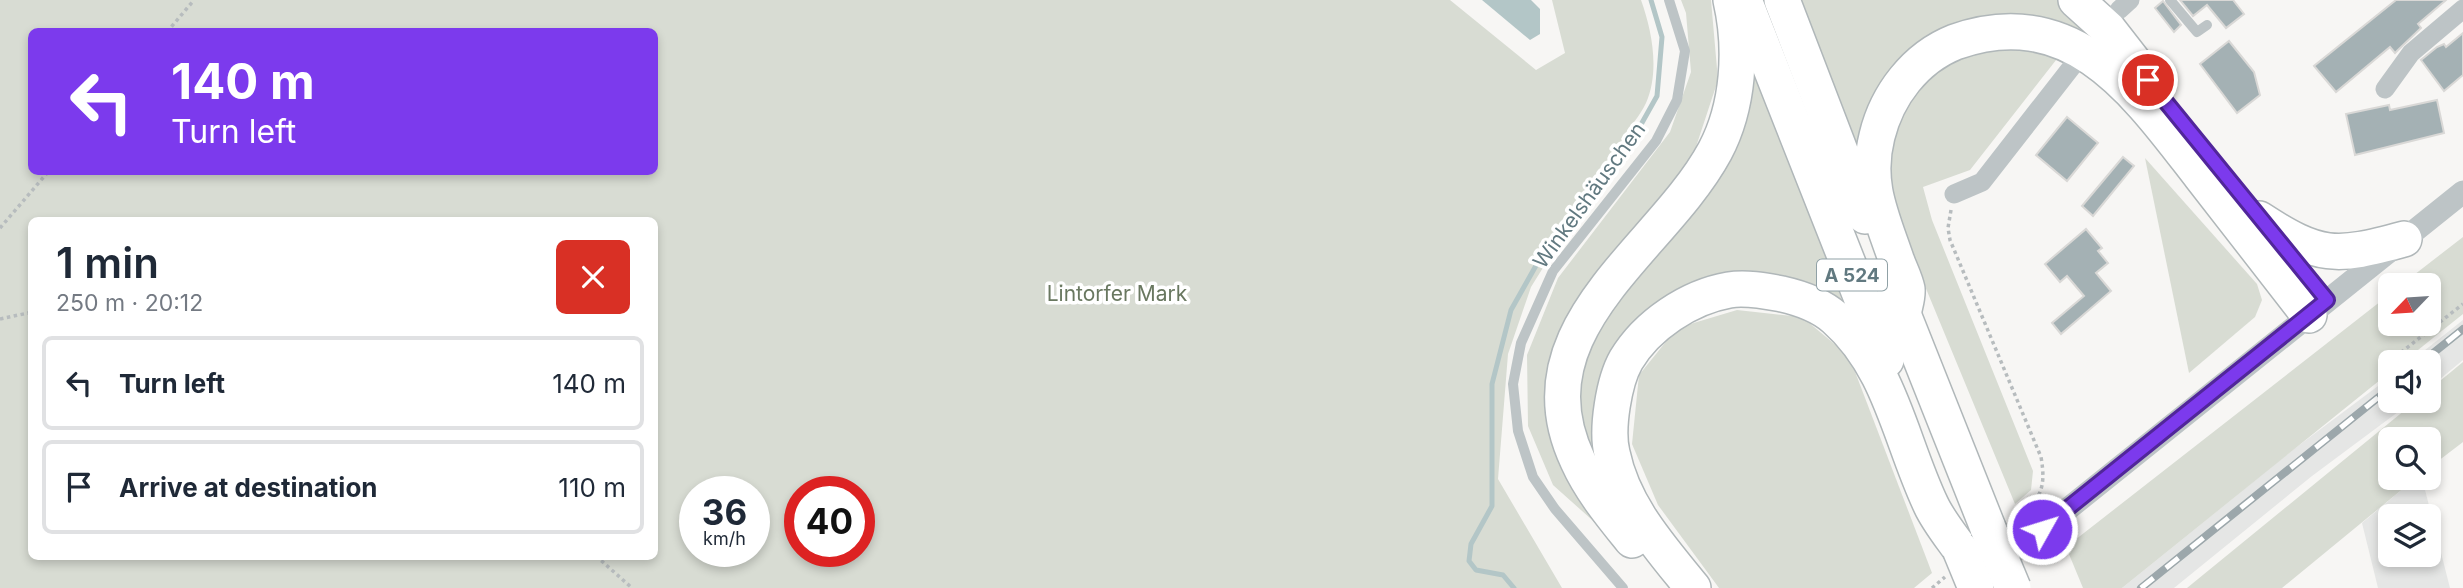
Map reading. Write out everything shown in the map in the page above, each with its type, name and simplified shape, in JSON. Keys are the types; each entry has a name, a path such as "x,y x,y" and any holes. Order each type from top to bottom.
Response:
{"highway":[{"path":"1671,588 1600,499 1577,460 1564,422 1562,382 1574,340 1597,297 1693,185 1716,149 1730,114 1735,75 1737,26 1731,0"},
{"name":"A 524","path":"1744,0 1961,571"},
{"name":"A 524","path":"1782,0 1903,315 1999,526 2013,588"},
{"path":"2076,0 2108,29 2259,219 2318,307"},
{"path":"1903,315 1907,289 1873,195 1871,159 1889,100 1916,65 1948,44 1981,31 2015,29 2051,34 2085,50 2112,69 2318,307"},
{"path":"2259,219 2294,242 2316,250 2337,253 2364,250 2404,239"},
{"path":"1693,588 1651,536 1626,498 1611,452 1611,408 1626,360 1658,323 1694,300 1730,289 1766,291 1801,299 1833,316 1864,347 1882,381 1931,506 1961,571"}],"street":[{"path":"2385,89 2410,53 2463,9"},
{"path":"1954,194 1982,182 2074,64"},
{"path":"1968,588 2463,192"}],"lane":[{"name":"Winkelshäuschen","path":"1623,588 1555,509 1533,477 1518,431 1513,384 1521,343 1553,271 1656,141 1677,100 1685,51 1669,0"},
{"path":"2170,0 2197,32 2207,25"}],"path":[{"path":"170,28 194,0"},
{"path":"0,228 45,175"},
{"path":"1954,194 1948,228 1950,240 2034,438 2044,473 2039,498 1999,526"},
{"path":"2404,350 2463,304"},
{"path":"0,319 28,313"},
{"path":"600,560 632,588"},
{"path":"1932,588 1961,571"},
{"path":"1938,583 1941,588"}],"shaded area":[{"path":"1482,0 1531,0 1540,9 1540,34 1530,40"},
{"path":"2463,320 2463,360 2441,378 2441,350 2425,350"},
{"path":"2378,386 2378,413 2397,413 2312,476 2174,588 2122,588 2294,449"},
{"path":"2402,490 2425,490 2429,504 2385,504"},
{"path":"2378,510 2378,567 2441,567 2441,553 2450,588 2378,588 2362,523"}],"green space":[{"name":"Lintorfer Mark","path":"0,0 1450,0 1536,70 1565,53 1552,0 1641,0 1653,51 1653,78 1646,103 1621,139 1633,152 1564,234 1531,287 1508,354 1498,479 1562,588 0,588"},
{"path":"1681,0 1711,0 1718,80 1691,162 1582,297 1550,360 1553,446 1600,527 1553,485 1528,426 1527,355 1558,278 1670,132 1691,72 1686,13"},
{"path":"1799,0 2061,0 2090,23 2081,36 1950,32 1861,162"},
{"path":"2008,46 2060,55 1970,170 1923,187 1932,220 2033,471 2031,490 2015,504 1908,245 1885,173 1902,114 1924,80 1971,49"},
{"path":"1748,47 1847,314 1755,274 1724,272 1666,298 1596,448 1583,437 1575,385 1585,340 1701,190"},
{"path":"2145,158 2257,284 2262,300 2255,317 2189,373"},
{"path":"2463,237 2463,314 2441,332 2441,273 2416,273"},
{"path":"2378,303 2378,336 2436,336 2418,350 2378,350 2378,382 2122,588 2083,588 2066,547"},
{"path":"1737,310 1802,317 1849,356 1932,573 1914,588 1719,588 1658,505 1632,444 1639,375 1677,328"},
{"path":"2463,362 2463,442 2441,459 2441,427 2384,427 2401,413 2441,413 2441,380"},
{"path":"2378,432 2378,490 2401,490 2384,504 2378,504 2378,509 2282,588 2187,588"}],"building":[{"path":"2180,0 2233,0 2244,14 2226,28 2207,5 2193,16"},
{"path":"2396,0 2446,0 2418,24 2421,28 2395,53 2390,47 2336,92 2314,66"},
{"path":"2163,1 2181,25 2174,32 2155,8"},
{"path":"2463,33 2463,75 2444,91 2421,60 2437,47 2444,44 2446,47"},
{"path":"2229,41 2254,72 2260,95 2237,113 2200,64"},
{"path":"2437,100 2444,133 2355,155 2346,114 2389,105 2390,110"},
{"path":"2067,117 2098,143 2067,181 2036,155"},
{"path":"2123,157 2134,166 2093,216 2082,206"},
{"path":"2086,229 2102,248 2098,251 2108,263 2096,273 2111,291 2061,334 2052,323 2084,296 2067,276 2060,282 2045,264"}],"waterway":[{"path":"1514,588 1503,575 1476,570 1469,561 1471,544 1492,506 1492,384 1511,310 1551,239 1634,137 1657,96 1662,37 1651,0"}],"railway":[{"path":"2437,350 2463,329"},
{"path":"2141,588 2378,398"}],"route":[{"path":"2042,529 2327,300 2148,80"}]}
